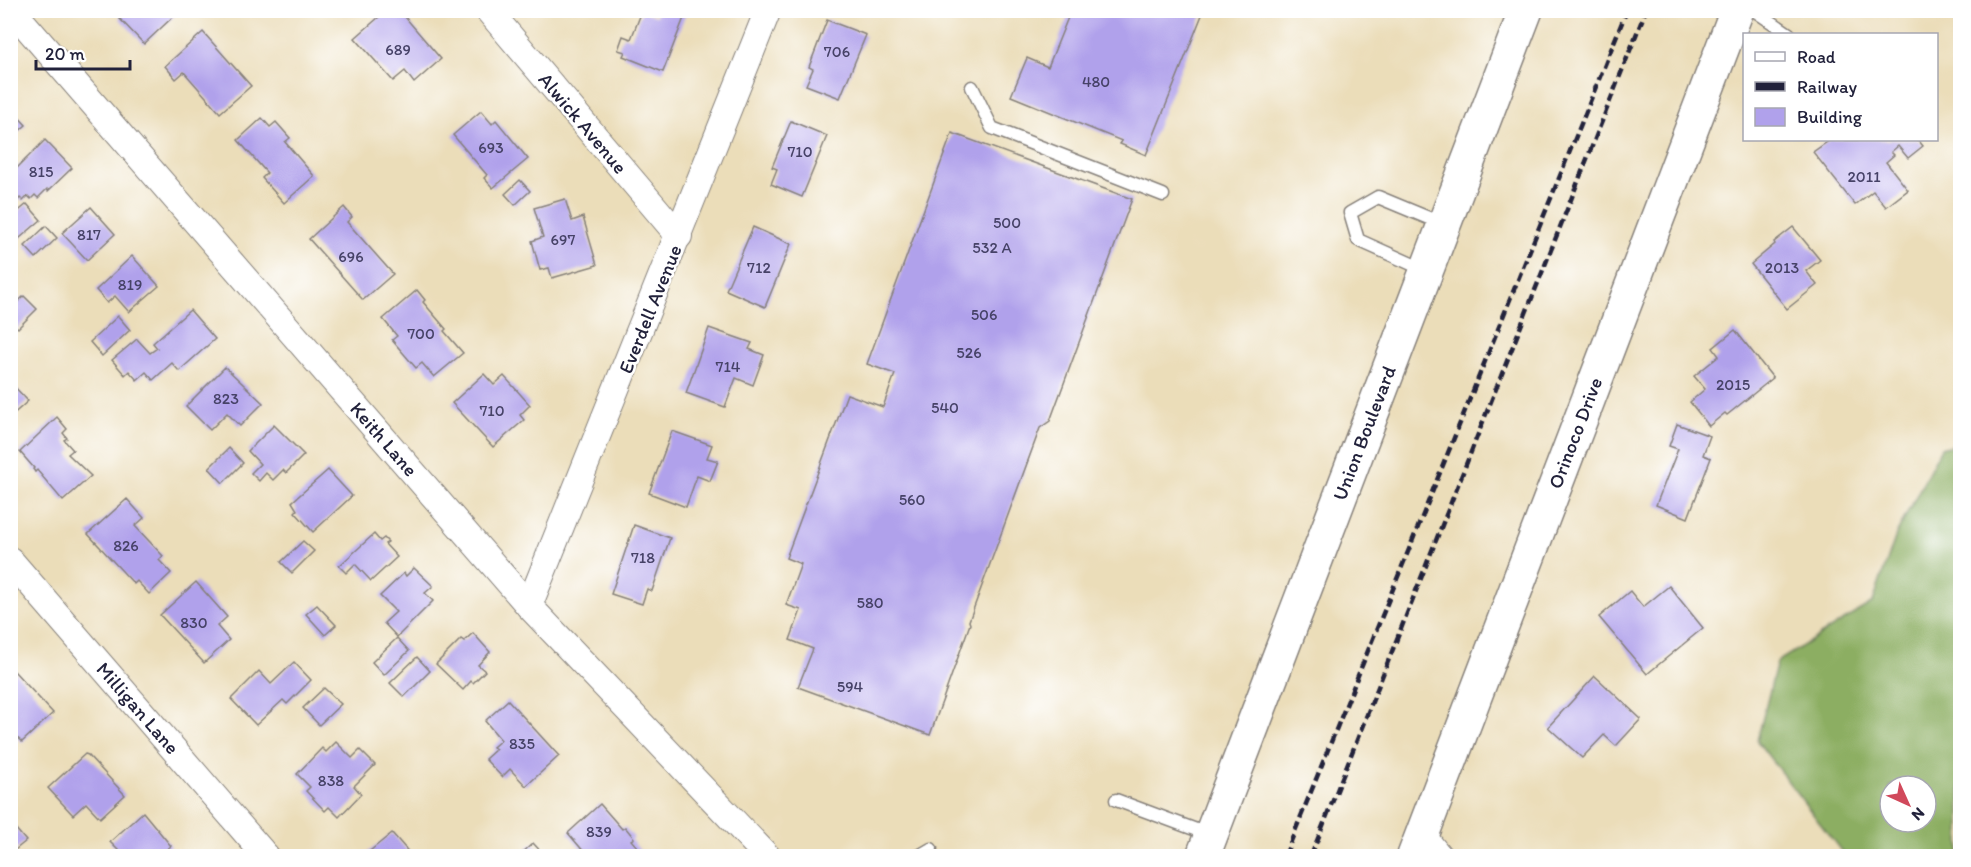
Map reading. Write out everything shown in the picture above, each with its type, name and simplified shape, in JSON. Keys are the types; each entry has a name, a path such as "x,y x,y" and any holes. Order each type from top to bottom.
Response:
{"main road":[{"name":"Union Boulevard","path":"1206,846 1526,10"},
{"name":"Orinoco Drive","path":"1425,850 1737,10"}],"street":[{"name":"Keith Lane","path":"12,10 529,606 767,856"},
{"name":"Alwick Avenue","path":"488,10 679,236"},
{"name":"Everdell Avenue","path":"529,606 768,10"},
{"name":"Milligan Lane","path":"10,560 266,856"}],"lane":[{"path":"1754,10 1788,33"},
{"path":"972,87 992,128 1163,195"},
{"path":"1426,270 1358,240 1350,213 1378,197 1443,224"},
{"path":"1116,800 1206,846"},
{"path":"919,856 931,849"}],"green space":[{"path":"1960,443 1960,856 1845,856 1757,741 1777,662 1873,602 1896,535 1941,448"}],"building":[{"path":"128,10 174,10 177,13 144,44 119,18"},
{"path":"387,10 399,10 441,59 414,83 405,71 393,81 355,38"},
{"path":"658,10 687,10 663,72 623,56 625,52 618,50 623,36 631,39 642,11 656,16"},
{"path":"1071,10 1204,10 1146,155 1120,144 1122,141 1011,96 1027,58 1048,67"},
{"path":"827,20 866,35 840,98 806,85 813,69 809,67"},
{"path":"203,32 251,86 220,113 184,72 176,79 165,66"},
{"path":"10,108 26,125 10,139"},
{"path":"481,111 492,124 496,120 528,159 493,188 484,178 487,175 453,135"},
{"path":"262,118 270,127 276,122 290,138 285,142 314,176 284,203 262,178 267,173 238,140"},
{"path":"791,121 827,136 802,197 771,184 777,169 772,167"},
{"path":"952,133 1132,199 1050,421 1040,428 930,735 798,687 813,649 790,640 801,610 786,605 801,564 786,558 847,394 883,407 895,374 867,364"},
{"path":"45,140 72,168 38,198 35,195 31,199 28,196 23,201 20,198 16,202 10,196 10,175"},
{"path":"1829,141 1919,141 1923,146 1908,158 1898,146 1891,152 1894,155 1886,162 1908,190 1886,207 1873,191 1855,205 1813,152"},
{"path":"520,180 530,191 515,205 505,194"},
{"path":"565,199 572,221 583,217 597,265 552,278 549,268 540,270 532,241 543,237 534,208"},
{"path":"27,204 41,220 14,243 10,239 10,218"},
{"path":"91,207 115,234 87,260 62,233"},
{"path":"344,207 352,217 347,222 393,274 363,300 309,239"},
{"path":"46,226 57,238 36,258 25,246"},
{"path":"753,227 791,244 765,307 726,290"},
{"path":"1793,227 1820,260 1806,271 1817,285 1787,309 1751,264"},
{"path":"132,256 159,286 129,312 115,296 107,303 96,290"},
{"path":"417,290 425,300 423,302 446,329 444,331 463,353 434,377 422,363 416,368 392,340 397,336 383,319"},
{"path":"24,296 37,309 18,328 10,321 10,309"},
{"path":"190,310 215,339 179,371 172,363 153,380 146,372 137,380 129,371 125,375 112,360 137,339 150,353 157,348 153,343"},
{"path":"118,316 130,330 102,356 90,342"},
{"path":"709,328 752,343 749,349 764,355 753,385 736,378 725,407 686,393"},
{"path":"1735,330 1773,378 1727,415 1725,413 1709,426 1690,402 1705,389 1694,376 1719,356 1713,348"},
{"path":"225,367 263,403 240,426 227,413 210,430 186,406"},
{"path":"484,374 494,385 504,376 530,405 520,415 524,420 493,447 452,403"},
{"path":"10,382 28,401 10,417"},
{"path":"57,417 67,429 63,433 67,438 64,440 73,450 68,454 91,476 63,501 37,470 35,472 20,452"},
{"path":"1677,424 1710,436 1703,455 1711,458 1688,518 1656,505 1678,449 1669,446"},
{"path":"274,425 304,455 286,473 283,470 273,480 266,473 259,481 251,473 260,464 248,451"},
{"path":"672,431 712,445 707,458 718,461 710,481 697,476 686,507 649,493"},
{"path":"229,448 243,463 223,483 209,468"},
{"path":"328,470 352,496 313,532 295,512 297,510 292,502"},
{"path":"127,499 144,518 135,526 163,556 159,560 171,573 149,594 137,581 134,584 88,534"},
{"path":"634,525 670,538 652,591 647,589 642,604 611,594"},
{"path":"374,534 380,541 384,538 388,542 385,544 397,557 371,581 355,564 346,573 339,566"},
{"path":"303,541 314,551 292,573 281,562"},
{"path":"414,568 433,586 425,593 433,601 397,637 384,623 396,612 380,596 404,573 406,576"},
{"path":"196,582 227,617 217,626 229,640 204,663 160,615"},
{"path":"1669,586 1703,628 1647,674 1599,617 1630,591 1643,607"},
{"path":"317,605 336,625 325,635 306,614"},
{"path":"473,633 490,652 478,665 485,671 463,690 436,664 461,639 464,641"},
{"path":"397,638 409,651 384,675 372,662"},
{"path":"417,657 430,671 404,697 390,683"},
{"path":"294,662 311,680 287,704 283,700 256,725 231,699 259,671 271,684"},
{"path":"14,671 53,713 22,742 15,736 10,740 10,675"},
{"path":"1595,676 1641,719 1616,746 1604,735 1582,758 1548,727"},
{"path":"324,688 341,704 319,725 303,708"},
{"path":"508,700 559,756 526,786 510,769 502,777 485,759 496,749 493,747 501,740 485,721"},
{"path":"336,742 352,758 360,750 375,765 354,786 361,794 339,817 329,807 325,811 306,791 310,787 297,774 322,748 326,752"},
{"path":"85,754 125,795 100,818 86,803 73,815 48,788"},
{"path":"600,804 622,829 625,827 634,838 631,840 645,856 581,856 585,853 568,833"},
{"path":"143,812 171,846 159,856 124,856 110,842"},
{"path":"10,822 26,841 10,854"},
{"path":"392,833 412,856 365,855"},
{"path":"533,843 545,856 519,856"}],"railway":[{"path":"1285,856 1627,10"},
{"path":"1311,856 1646,10"}]}
